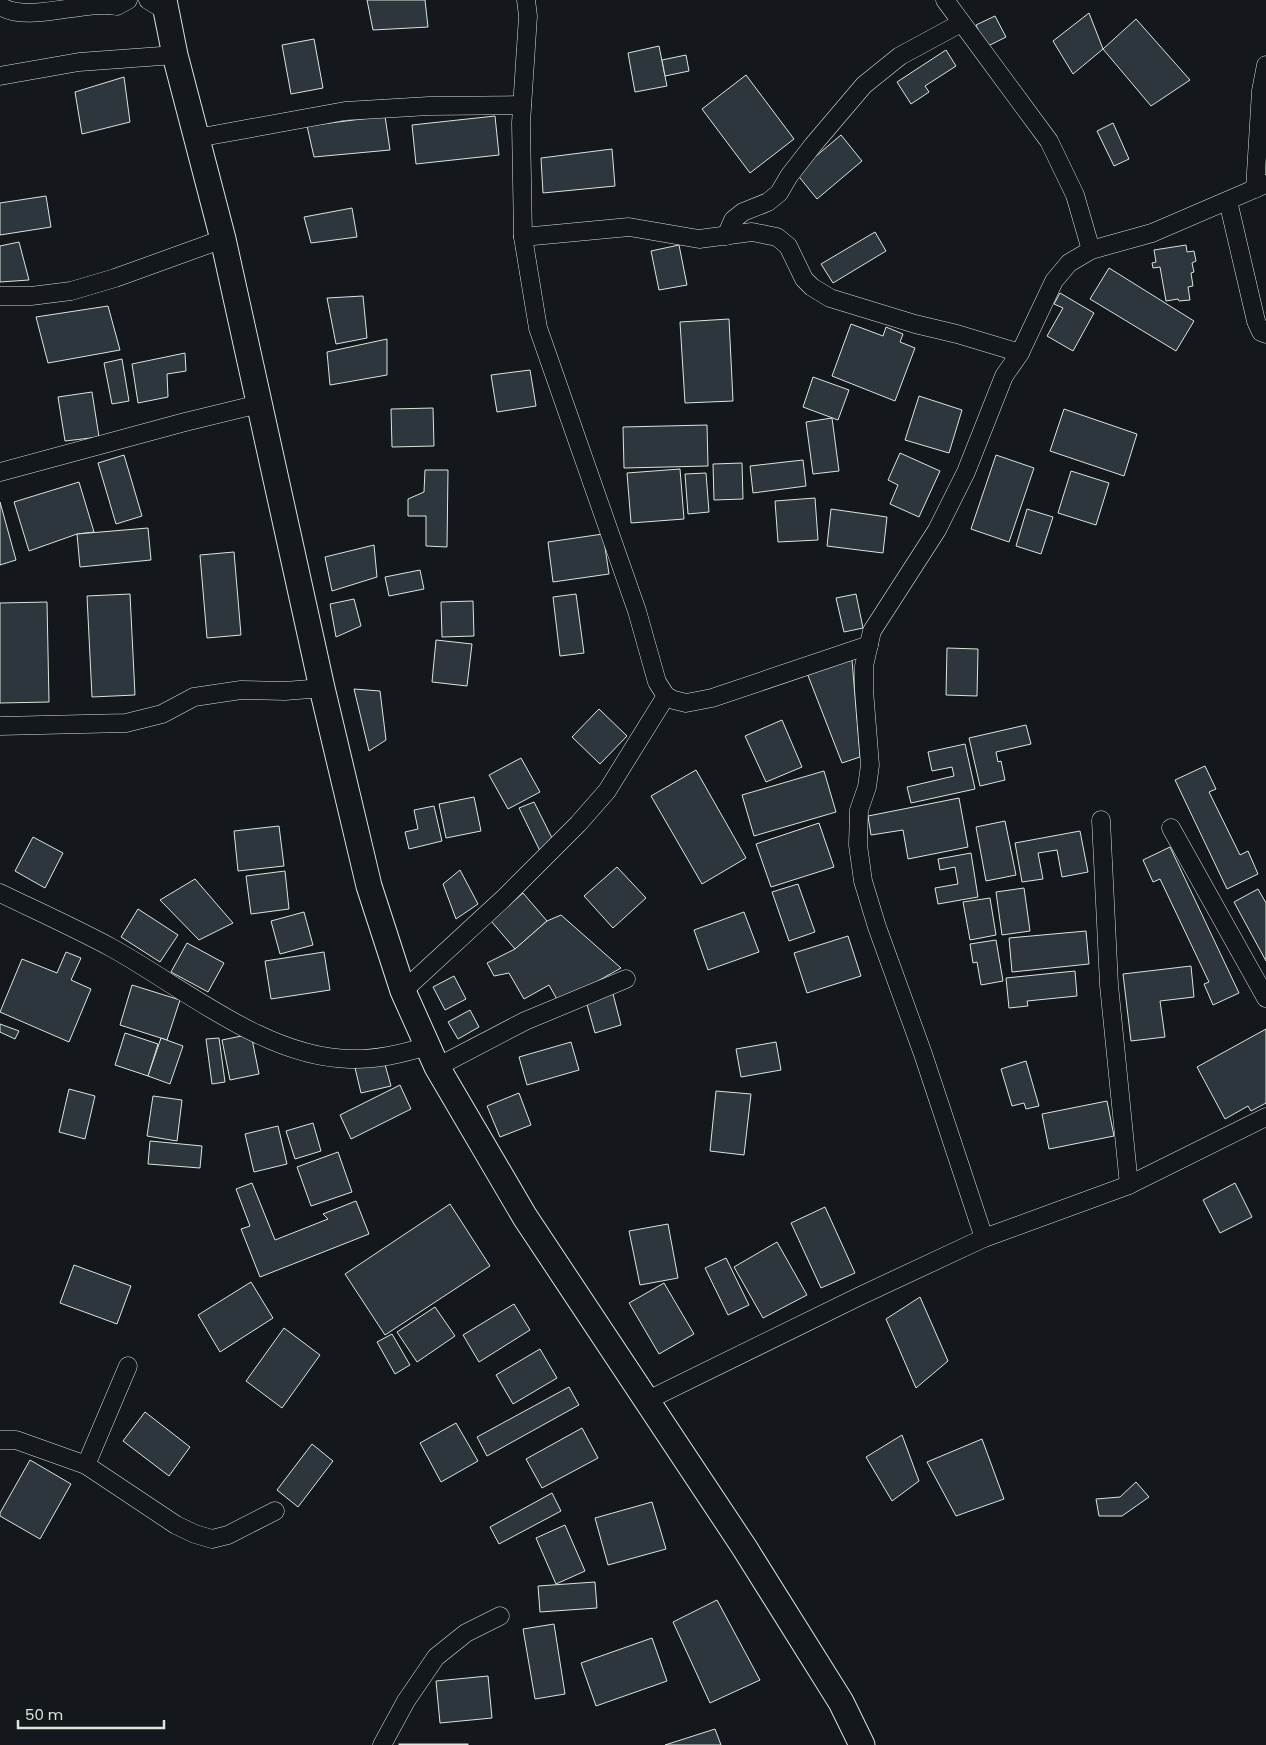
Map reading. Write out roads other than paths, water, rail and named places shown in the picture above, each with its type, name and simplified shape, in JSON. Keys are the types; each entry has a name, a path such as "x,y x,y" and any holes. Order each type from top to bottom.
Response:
{"street":[{"path":"0,6 6,9 24,11 97,0 117,6 128,0"},
{"path":"526,0 528,16 521,123 523,237 538,328 637,611 657,682 666,696 686,703 712,698 869,645"},
{"path":"944,0 1049,141 1076,195 1091,250"},
{"path":"159,4 175,55 223,239 322,688 368,886 403,991 432,1056 525,1217 744,1547 841,1702 862,1745"},
{"path":"726,236 733,220 743,212 768,202 779,193 789,176 813,145 864,85 900,56 960,23"},
{"path":"0,76 79,62 175,55"},
{"path":"984,1238 863,881 858,845 859,810 867,787 870,765 864,666 872,631 937,530 966,472 1004,376 1020,353 1054,280 1069,263 1091,250 1152,233 1261,186 1261,91 1266,65"},
{"path":"197,138 345,111 429,106 522,105"},
{"path":"1228,201 1256,321 1261,332 1266,334"},
{"path":"523,237 630,227 699,239 752,232 777,237 788,246 804,279 812,287 830,298 1020,353"},
{"path":"0,296 31,296 71,291 115,278 223,239"},
{"path":"0,472 176,424 259,404"},
{"path":"0,726 126,723 162,714 194,697 241,690 322,688"},
{"path":"403,991 505,897 578,824 607,791 666,696"},
{"path":"1101,820 1109,985 1129,1185"},
{"path":"1171,828 1266,998"},
{"path":"0,892 112,948 256,1035 309,1053 349,1059 400,1055 432,1056 525,1022 626,979"},
{"path":"648,1400 860,1296 984,1238 1129,1185 1266,1116"},
{"path":"86,1465 128,1366"},
{"path":"0,1440 16,1440 86,1465 176,1525 195,1534 212,1539 228,1535 275,1511"},
{"path":"382,1745 406,1701 436,1656 466,1633 500,1616"}]}
